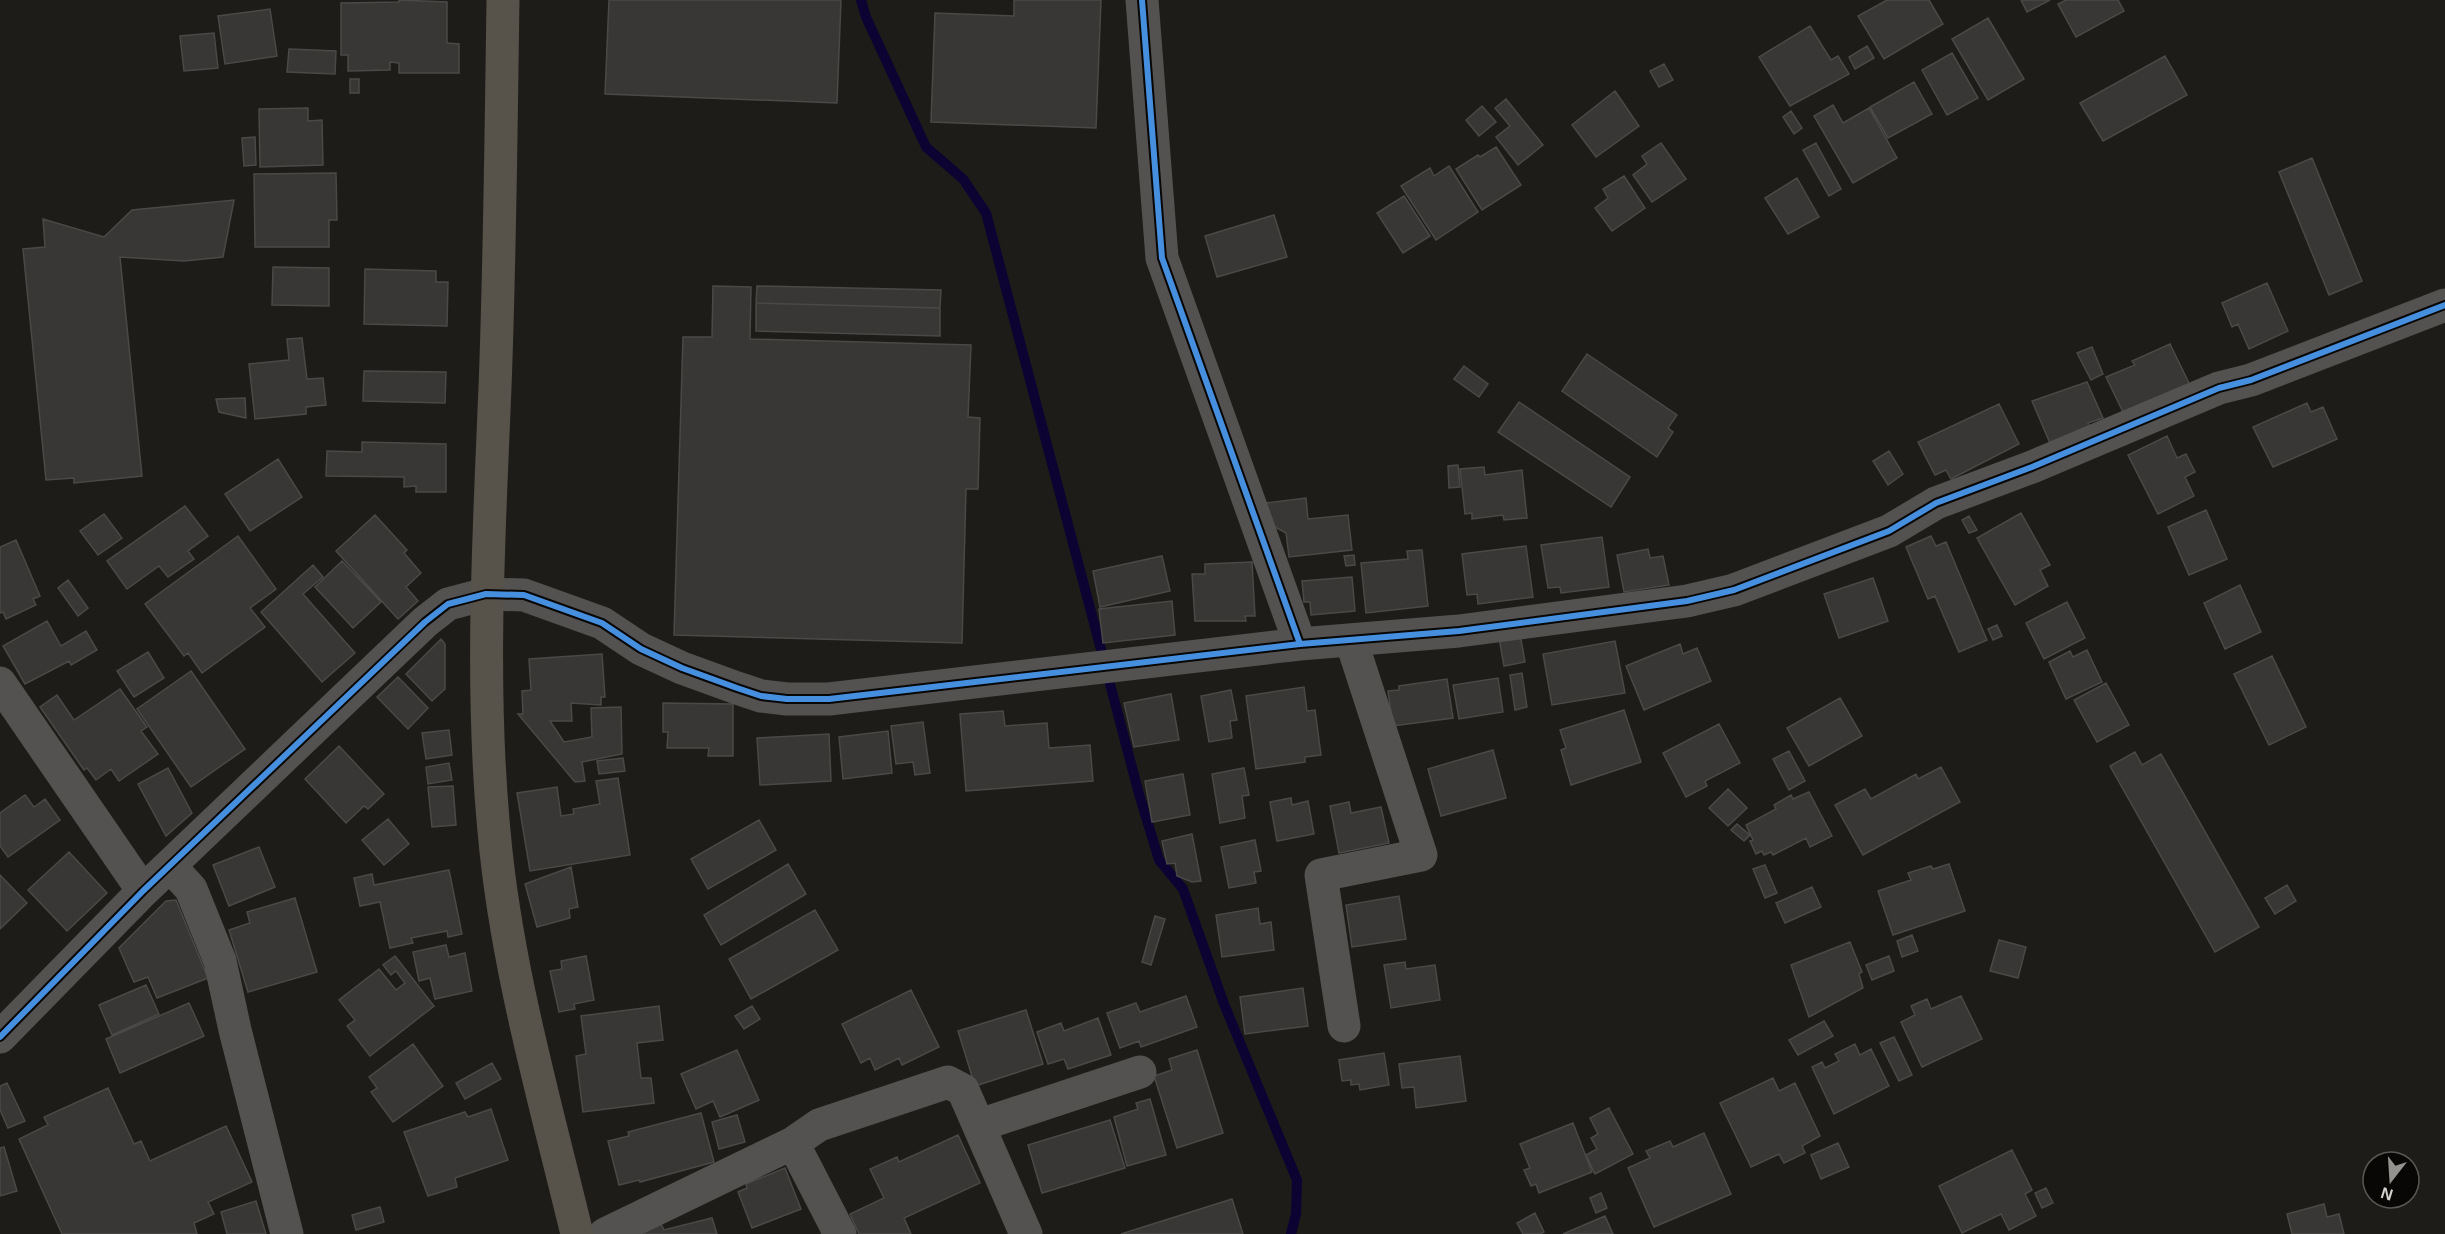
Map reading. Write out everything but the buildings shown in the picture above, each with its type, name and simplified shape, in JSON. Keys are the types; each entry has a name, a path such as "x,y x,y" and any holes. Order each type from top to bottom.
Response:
{"main road":[{"path":"503,0 495,383 486,594 485,680 493,829 500,885 519,992 577,1234"}],"street":[{"path":"1142,0 1162,258 1300,644"},
{"path":"0,1036 143,891 171,867 425,622 448,604 486,594 524,595 602,623 641,649 682,668 761,696 787,699 828,699 1300,644 1493,627 1687,601 1734,590 1889,531 1936,504 2032,467 2220,388 2251,380 2445,304"},
{"path":"1344,1026 1321,875 1421,855 1351,640"},
{"path":"0,683 143,891"},
{"path":"171,867 191,889 220,961 235,1030 287,1234"},
{"path":"980,1125 1140,1072"},
{"path":"605,1234 793,1143 819,1125 948,1082 963,1089 1026,1234"},
{"path":"793,1143 840,1234"}],"waterway":[{"path":"861,0 866,17 926,147 963,179 986,213 1139,794 1159,860 1183,889 1224,1004 1297,1180 1296,1214 1291,1234"}],"cycle path":[{"path":"1142,0 1162,258 1300,644"},
{"path":"0,1037 143,891 425,622 448,604 486,594 524,595 602,623 641,649 682,668 737,688 761,696 787,699 829,699 1300,644 1459,631 1687,601 1734,590 1889,531 1936,503 2032,467 2219,388 2251,380 2445,305"}]}
